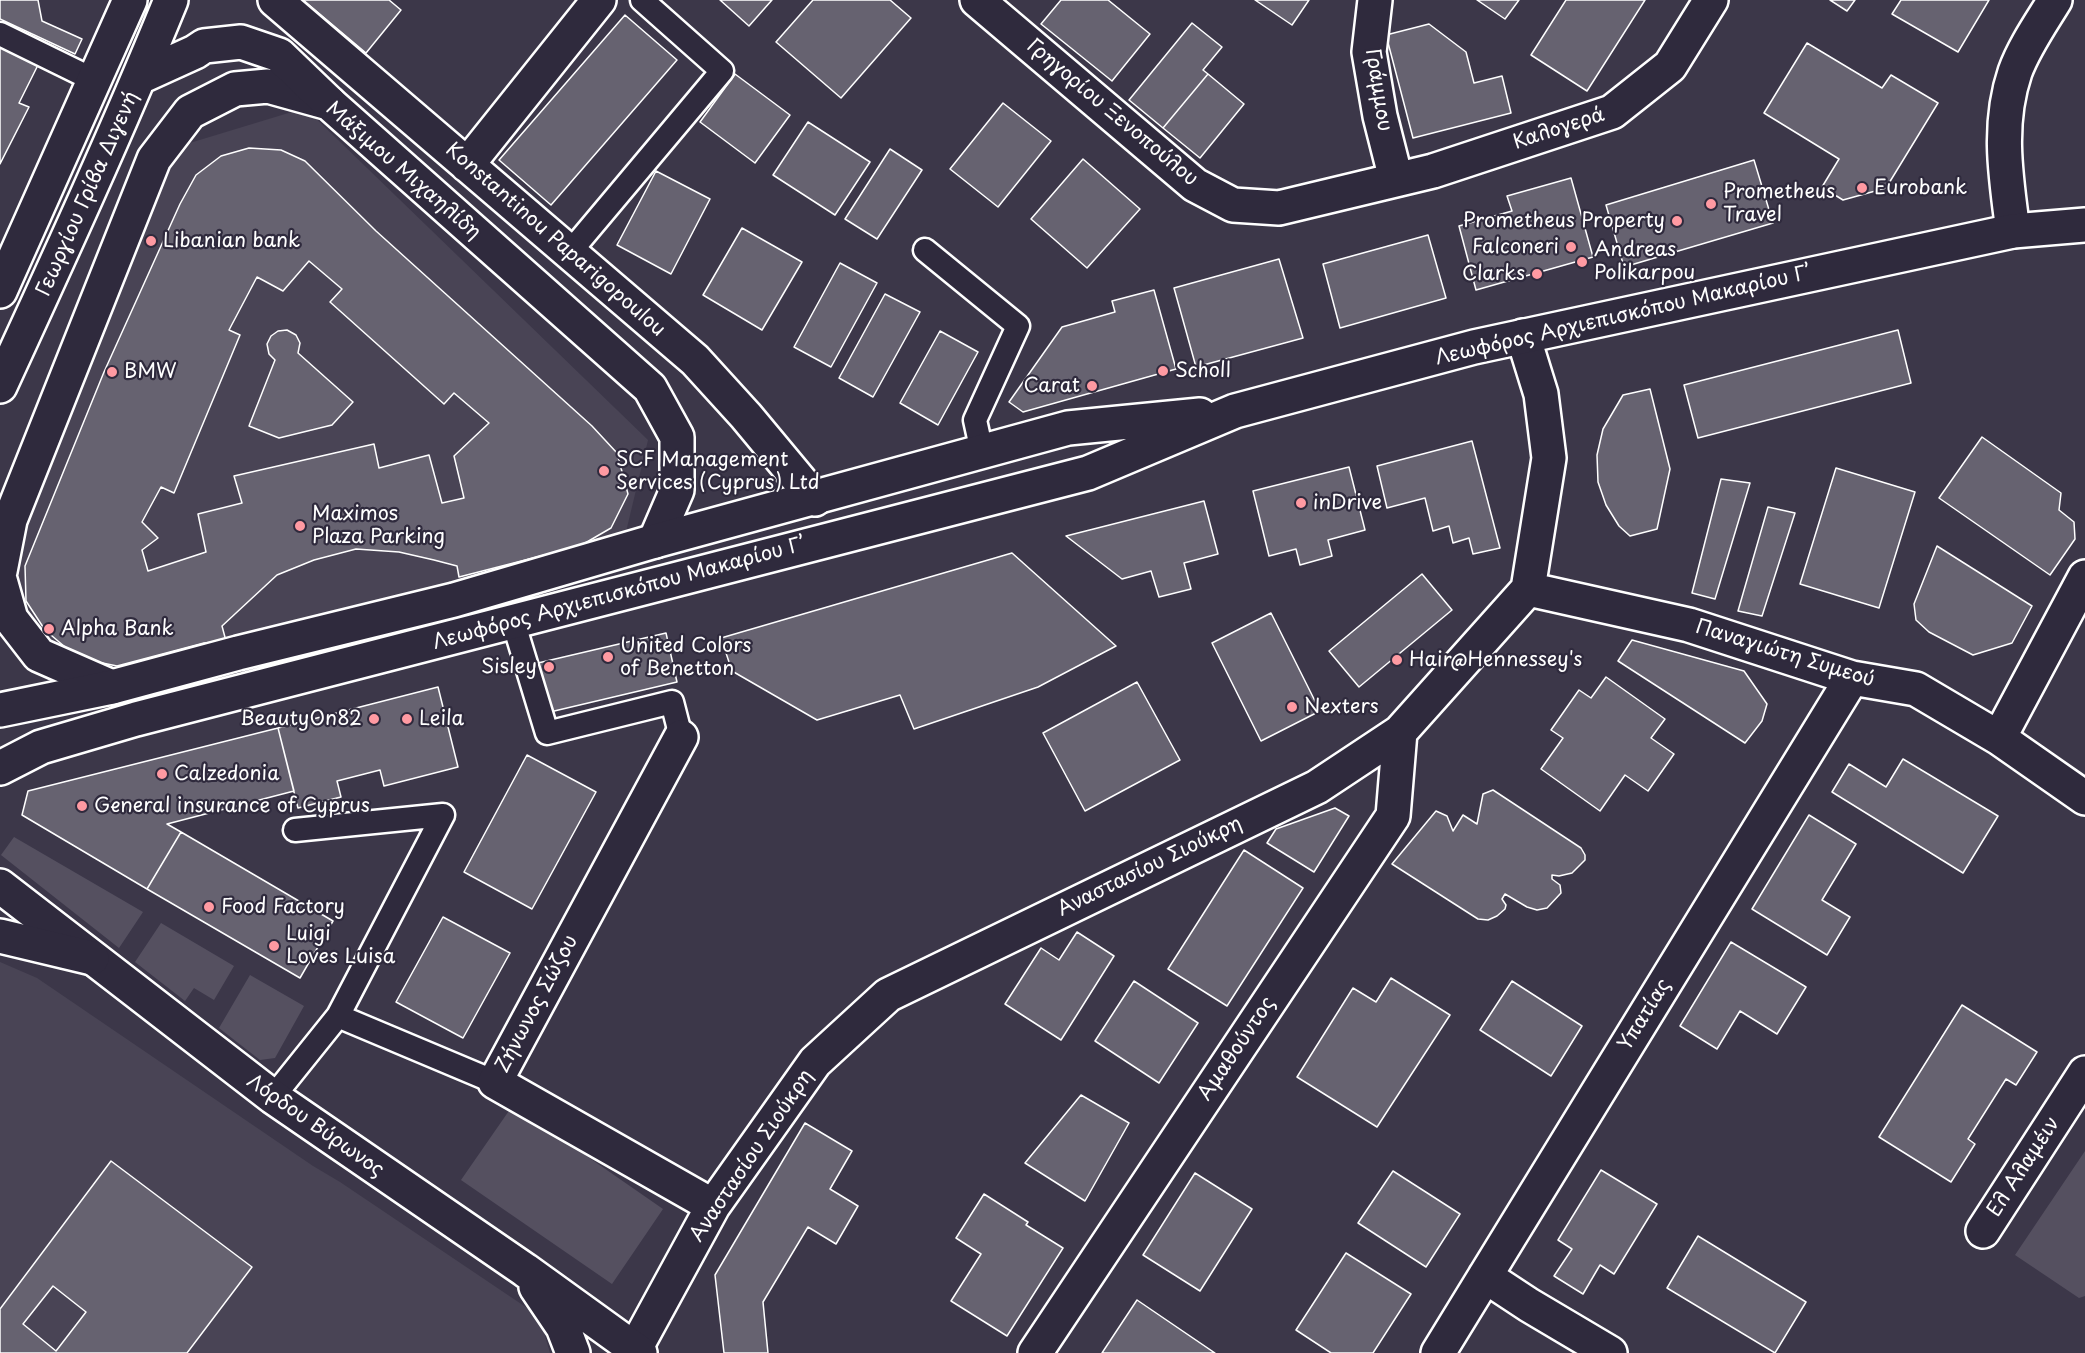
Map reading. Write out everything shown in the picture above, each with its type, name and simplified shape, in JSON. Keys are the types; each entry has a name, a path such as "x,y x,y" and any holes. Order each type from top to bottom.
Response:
{"street":[{"name":"Γεωργίου Γρίβα Διγενή","path":"0,291 130,0"},
{"name":"Γεωργίου Γρίβα Διγενή","path":"0,386 69,239 171,0"},
{"name":"Konstantinou Paparigopoulou","path":"275,0 695,360 746,416 815,499"},
{"path":"467,165 599,0"},
{"name":"Γρηγορίου Ξενοπούλου","path":"977,0 1195,185 1233,205 1279,208 1396,179"},
{"name":"Γράμμου","path":"1376,0 1368,52 1380,117 1396,179"},
{"name":"Καλογερά","path":"1396,179 1432,171 1612,112 1670,66 1711,0"},
{"path":"2013,231 2004,164 2004,117 2016,71 2055,0"},
{"path":"140,77 204,46 241,42 279,55 328,103"},
{"name":"Μάξιμου Μιχαηλίδη","path":"0,571 10,520 154,159 190,112 235,88 268,86 328,103 650,388 677,437 677,490 656,541"},
{"name":"Λεωφόρος Αρχιεπισκόπου Μακαρίου Γ’","path":"0,768 41,747 136,719 1088,473 1235,411 1474,347 2013,231 2085,225"},
{"name":"Λεωφόρος Αρχιεπισκόπου Μακαρίου Γ’","path":"2013,231 2085,237"},
{"path":"1523,336 1541,394 1549,458 1528,589"},
{"name":"Λεωφόρος Αρχιεπισκόπου Μακαρίου Γ’","path":"0,710 112,687 238,653 454,600 656,541 1068,429 1235,411"},
{"path":"1999,738 2085,577"},
{"path":"0,580 11,619 39,655 112,687"},
{"name":"Παναγιώτη Συμεού","path":"1528,589 1689,625 1852,678 1916,689 1999,738 2085,798"},
{"name":"Αναστασίου Σιούκρη","path":"636,1352 713,1206 815,1062 888,994 1317,787 1400,732 1528,589"},
{"name":"Υπατίας","path":"1438,1353 1852,678"},
{"name":"Αμαθούντος","path":"1035,1353 1393,816 1400,732"},
{"name":"Ζήνωνος Σώζου","path":"681,737 495,1082 713,1206"},
{"name":"Λόρδου Βύρωνος","path":"0,886 273,1097 525,1270 636,1352"},
{"path":"0,936 92,958"},
{"name":"Ελ Αλαμέιν","path":"1983,1231 2085,1073"},
{"path":"525,1270 562,1327 573,1353"},
{"path":"1485,1276 1610,1353"}],"lane":[{"path":"570,252 722,71 642,0"},
{"path":"0,34 94,80"},
{"path":"925,250 1018,326 975,420 982,452"},
{"path":"513,621 547,733 672,702 681,737"},
{"path":"273,1097 338,1016 443,815 295,831"},
{"path":"338,1016 495,1082"}],"shaded area":[{"path":"305,108 648,440 624,540 112,680 61,658 26,623 7,562 180,146"},
{"path":"14,837 143,912 119,948 1,855"},
{"path":"161,923 234,966 214,1000 194,988 185,1001 135,962"},
{"path":"0,962 37,978 539,1316 550,1353 0,1353"},
{"path":"250,975 304,1006 275,1058 260,1060 219,1028"},
{"path":"513,1105 663,1209 612,1284 461,1180"},
{"path":"2085,1151 2085,1296 2079,1298 2015,1255"}],"building":[{"path":"0,0 38,0 42,21 82,39 75,54 0,19"},
{"path":"303,0 389,0 401,10 366,53"},
{"path":"720,0 772,0 749,26"},
{"path":"813,0 890,0 911,18 841,98 776,42"},
{"path":"1061,0 1108,0 1150,34 1112,81 1041,24"},
{"path":"1255,0 1309,0 1292,25"},
{"path":"1477,0 1519,0 1505,19"},
{"path":"1566,0 1645,0 1587,91 1531,55"},
{"path":"1830,0 1855,0 1847,11"},
{"path":"1901,0 1989,0 1958,52 1892,14"},
{"path":"625,15 677,60 551,205 499,160"},
{"path":"1192,23 1222,47 1203,70 1208,74 1163,128 1129,100"},
{"path":"1429,24 1466,52 1474,83 1502,76 1511,113 1413,138 1386,35"},
{"path":"0,41 40,61 19,103 29,107 0,164"},
{"path":"1807,43 1882,88 1891,75 1938,103 1886,188 1843,200 1822,187 1839,159 1764,113"},
{"path":"735,74 790,115 755,163 700,122"},
{"path":"1208,74 1244,104 1200,158 1163,128"},
{"path":"1003,103 1051,141 998,207 950,169"},
{"path":"808,122 870,162 835,215 773,175"},
{"path":"249,148 281,150 305,161 376,231 592,426 617,453 628,494 611,528 580,546 459,577 457,566 399,552 356,549 314,560 277,575 222,626 226,641 204,643 117,666 78,658 45,630 26,601 25,566 104,372 180,204 196,175 221,156","holes":["309,261 342,289 330,302 444,404 454,393 489,423 454,456 464,498 442,503 429,455 379,468 374,444 234,476 242,503 198,514 206,552 148,571 142,550 158,538 142,522 161,487 174,493 240,335 229,330 257,277 283,291"]},
{"path":"890,149 922,170 877,239 845,219"},
{"path":"1083,159 1140,209 1087,268 1031,219"},
{"path":"1754,160 1773,223 1624,267 1606,205"},
{"path":"656,171 710,199 671,274 617,245"},
{"path":"1571,178 1593,257 1476,290 1459,226 1512,211 1507,196"},
{"path":"742,228 802,262 762,330 703,295"},
{"path":"1428,235 1446,298 1340,328 1323,264"},
{"path":"1279,259 1303,338 1196,367 1174,288"},
{"path":"840,263 877,283 831,367 794,347"},
{"path":"1154,290 1176,369 1023,412 1009,402 1062,327 1115,312 1112,301"},
{"path":"885,294 920,312 873,397 839,378"},
{"path":"287,330 296,335 300,343 298,353 353,402 332,425 279,438 249,426 275,360 269,354 267,344 271,336 278,331"},
{"path":"1898,330 1911,383 1698,438 1684,385"},
{"path":"940,331 978,352 938,425 900,403"},
{"path":"1650,389 1670,469 1657,529 1630,536 1619,526 1606,505 1598,482 1597,455 1603,429 1623,395"},
{"path":"1982,437 2061,493 2059,510 2074,522 2075,539 2050,575 1939,498"},
{"path":"1472,441 1500,548 1473,554 1469,538 1453,543 1449,526 1433,531 1425,498 1387,508 1377,466"},
{"path":"1349,467 1365,530 1328,540 1332,556 1300,565 1296,549 1269,556 1253,491"},
{"path":"1836,468 1915,492 1879,608 1800,584"},
{"path":"1721,479 1750,483 1715,599 1692,593"},
{"path":"1204,501 1218,554 1184,563 1191,589 1159,597 1151,571 1122,579 1066,536"},
{"path":"1768,507 1795,513 1762,616 1738,611"},
{"path":"1937,546 2032,606 2012,643 1973,655 1929,632 1916,620 1914,604"},
{"path":"1012,553 1116,646 1038,687 914,729 900,695 817,720 732,671 721,638"},
{"path":"1422,574 1452,610 1359,687 1329,651"},
{"path":"1271,613 1320,711 1261,741 1212,643"},
{"path":"666,633 677,682 550,712 538,663"},
{"path":"1632,640 1744,671 1767,704 1762,721 1745,743 1618,661"},
{"path":"1606,677 1665,719 1651,738 1674,754 1648,791 1625,775 1600,811 1541,769 1563,738 1551,730 1579,690 1591,698"},
{"path":"1137,682 1180,760 1085,811 1043,733"},
{"path":"438,687 458,767 384,786 380,770 337,781 341,797 298,808 278,728"},
{"path":"278,728 294,791 167,824 181,832 147,889 22,815 28,791"},
{"path":"527,755 596,792 532,909 464,872"},
{"path":"1903,759 1998,816 1963,873 1832,792 1849,764 1886,787"},
{"path":"1493,790 1581,848 1585,860 1572,873 1552,875 1552,879 1560,885 1561,893 1547,908 1537,910 1527,907 1505,894 1502,899 1506,905 1505,909 1488,920 1478,919 1392,864 1436,811 1447,816 1453,831 1463,815 1477,824 1483,794"},
{"path":"1335,808 1349,816 1314,872 1267,843 1276,829"},
{"path":"1809,815 1856,844 1822,900 1850,917 1827,955 1752,909"},
{"path":"181,832 333,921 300,978 147,889"},
{"path":"1244,850 1303,888 1227,1006 1168,969"},
{"path":"443,917 510,953 463,1038 396,1002"},
{"path":"1077,932 1114,956 1061,1040 1005,1004 1041,948 1059,960"},
{"path":"1731,942 1806,987 1777,1034 1740,1011 1717,1049 1680,1026"},
{"path":"1391,978 1450,1015 1377,1127 1297,1077 1353,988 1376,1002"},
{"path":"1134,981 1198,1023 1159,1083 1095,1041"},
{"path":"1512,981 1582,1026 1551,1076 1480,1030"},
{"path":"1962,1005 2037,1052 2016,1085 2006,1079 1968,1139 1975,1144 1951,1182 1879,1137"},
{"path":"1081,1095 1129,1123 1085,1201 1025,1163"},
{"path":"805,1123 852,1151 830,1189 858,1206 836,1244 808,1227 763,1302 768,1353 724,1353 715,1275"},
{"path":"111,1161 252,1267 187,1353 0,1353 0,1309","holes":["53,1286 86,1312 56,1351 23,1324"]},
{"path":"1601,1170 1657,1204 1614,1274 1600,1265 1583,1294 1554,1276 1572,1249 1558,1240"},
{"path":"1393,1171 1460,1214 1426,1267 1358,1223"},
{"path":"1195,1173 1252,1209 1200,1291 1143,1255"},
{"path":"984,1194 1028,1222 1026,1225 1063,1248 1007,1336 951,1301 981,1254 956,1238"},
{"path":"1698,1236 1806,1302 1775,1353 1667,1288"},
{"path":"1346,1253 1411,1294 1373,1353 1331,1353 1296,1330"},
{"path":"1137,1300 1215,1353 1102,1353"}],"place":[{"name":"Eurobank","path":"1862,188"},
{"name":"Prometheus Travel","path":"1711,204"},
{"name":"Prometheus Property","path":"1677,221"},
{"name":"Libanian bank","path":"151,241"},
{"name":"Falconeri","path":"1571,247"},
{"name":"Andreas Polikarpou","path":"1582,262"},
{"name":"Clarks","path":"1537,274"},
{"name":"Scholl","path":"1163,371"},
{"name":"BMW","path":"112,372"},
{"name":"Carat","path":"1092,386"},
{"name":"SCF Management Services (Cyprus) Ltd","path":"604,471"},
{"name":"inDrive","path":"1301,503"},
{"name":"Maximos Plaza Parking","path":"300,526"},
{"name":"Alpha Bank","path":"49,629"},
{"name":"United Colors of Benetton","path":"608,657"},
{"name":"Hair@Hennessey's","path":"1397,660"},
{"name":"Sisley","path":"549,667"},
{"name":"Nexters","path":"1292,707"},
{"name":"BeautyOn82","path":"374,719"},
{"name":"Leila","path":"407,719"},
{"name":"Calzedonia","path":"162,774"},
{"name":"General insurance of Cyprus","path":"82,806"},
{"name":"Food Factory","path":"209,907"},
{"name":"Luigi Loves Luisa","path":"274,946"}]}
